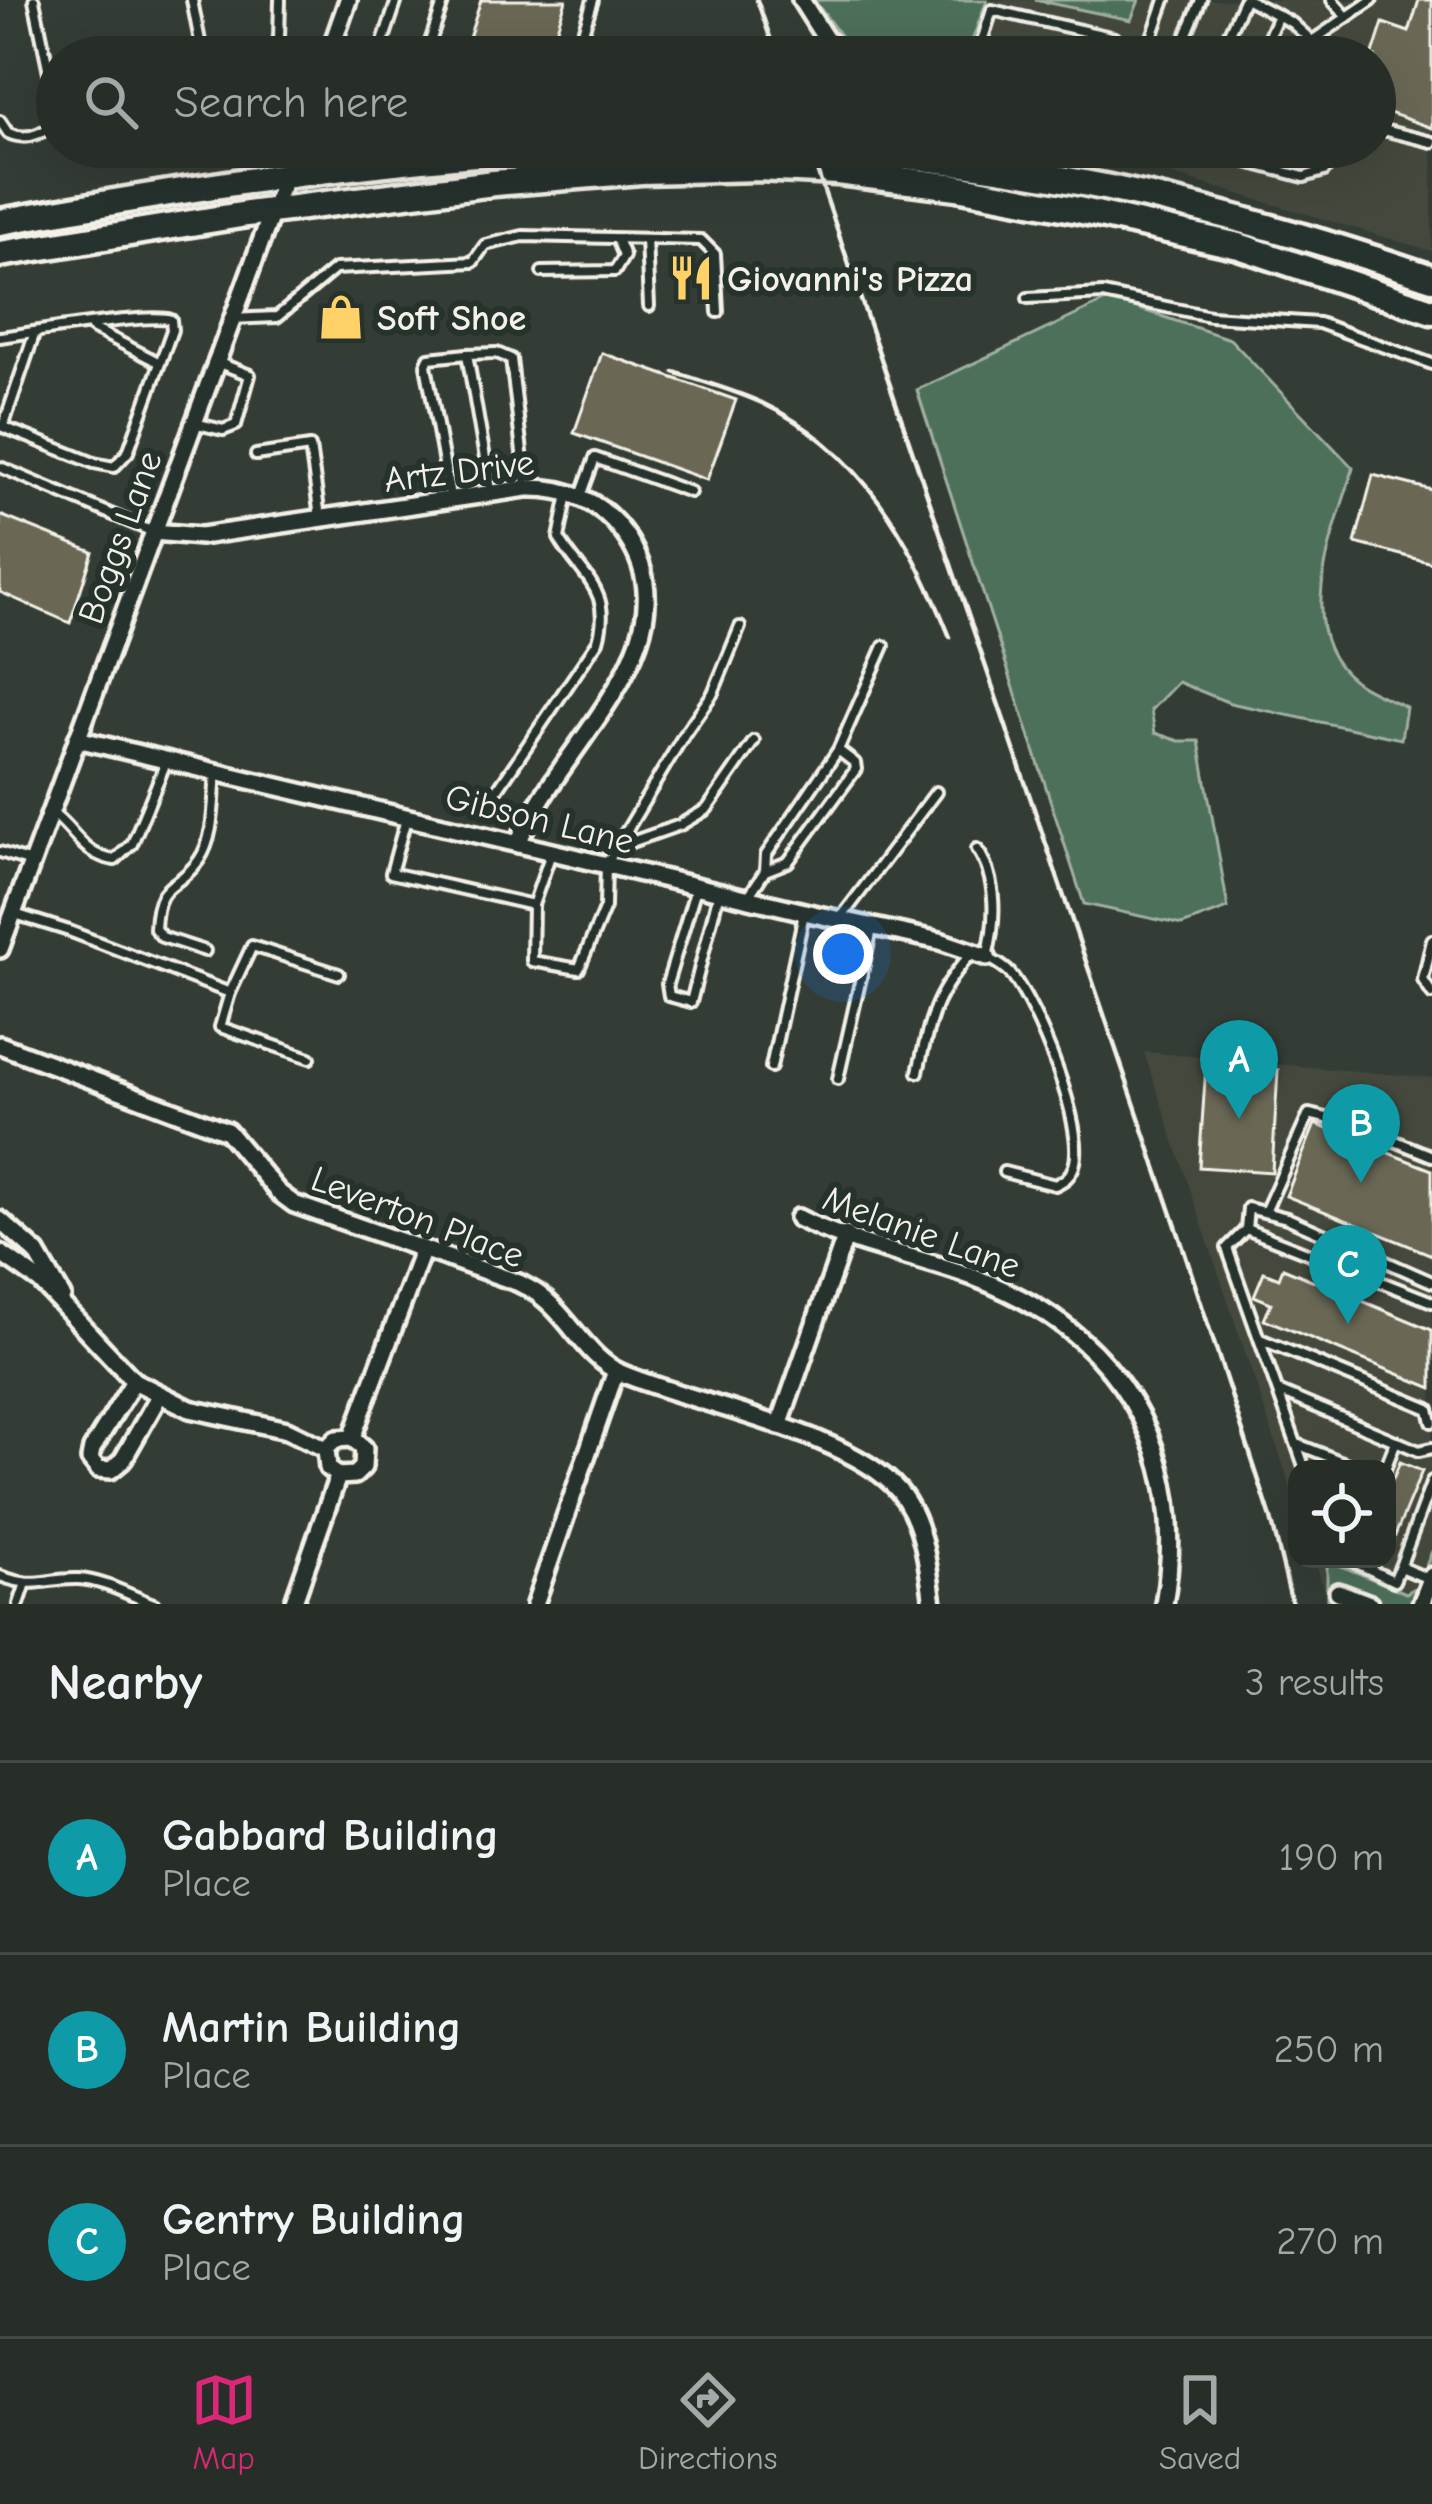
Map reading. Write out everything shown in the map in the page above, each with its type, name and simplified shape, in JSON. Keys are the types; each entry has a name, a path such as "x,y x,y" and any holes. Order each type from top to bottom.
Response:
{"main road":[{"path":"0,222 364,168"},
{"path":"0,254 271,211 494,183 641,171 758,168 836,172 978,191 1239,246 1432,311"},
{"path":"1005,168 1093,182 1247,219 1432,278"}],"street":[{"path":"335,36 348,0"},
{"path":"801,0 824,36"},
{"name":"Boggs Lane","path":"0,949 289,168"},
{"name":"Artz Drive","path":"152,532 201,536 526,488 574,495 619,526 638,556 647,591 646,626 626,669 543,796 518,844"},
{"name":"Gibson Lane","path":"77,739 980,954"},
{"name":"Leverton Place","path":"0,1045 227,1131 278,1192 294,1204 518,1283 543,1297 589,1349 616,1371 779,1426 853,1457 898,1489 918,1523 933,1604"},
{"name":"Melanie Lane","path":"798,1218 825,1232 975,1278 1038,1305 1073,1331 1121,1384 1152,1437 1172,1538 1164,1604"},
{"path":"0,1220 37,1252 68,1310"},
{"path":"779,1426 847,1235"},
{"path":"352,1438 423,1249"},
{"path":"0,1253 40,1281 134,1381 190,1409 286,1430 326,1449"},
{"path":"535,1604 616,1371"},
{"path":"134,1381 92,1449 90,1459 98,1469 111,1470 122,1461 159,1396"},
{"path":"352,1438 364,1448 363,1467 355,1475 338,1476 328,1468 326,1449 336,1439 352,1438"},
{"path":"293,1604 338,1476"},
{"path":"1421,1604 1431,1578"},
{"path":"1338,1592 1370,1604"}],"lane":[{"path":"34,0 41,36"},
{"path":"193,0 199,36"},
{"path":"279,36 280,0"},
{"path":"385,36 397,0"},
{"path":"432,36 444,0"},
{"path":"581,36 592,0"},
{"path":"1152,36 1165,0"},
{"path":"1186,36 1201,0"},
{"path":"1229,36 1247,0 1305,36"},
{"path":"1332,0 1347,17"},
{"path":"1319,36 1372,0"},
{"path":"984,36 992,10 1105,36"},
{"path":"1269,36 1278,15"},
{"path":"0,121 8,133 36,135"},
{"path":"1396,133 1432,142"},
{"path":"1270,168 1304,177 1326,168"},
{"path":"230,319 277,317 334,269 473,262 485,245 501,238 701,240 715,254 718,312"},
{"path":"542,272 615,271 624,256 617,239"},
{"path":"646,239 649,307"},
{"path":"1028,298 1102,294 1210,316 1319,322 1432,364"},
{"path":"0,337 35,332 88,326 159,315 170,320 172,330 128,452 114,467 1,429 35,332"},
{"path":"88,326 160,363"},
{"path":"450,499 426,365 429,358 497,353 511,359 526,488"},
{"path":"466,354 490,493"},
{"path":"192,422 223,430 236,424 250,375 214,361"},
{"path":"256,455 310,447 320,518"},
{"path":"493,796 598,641 603,623 592,579 559,538 574,495 595,458 690,492"},
{"path":"0,467 152,532"},
{"path":"552,852 532,904 532,961 579,969 605,908 606,865 713,693 740,627"},
{"path":"748,898 765,872 766,855 838,750 884,646"},
{"path":"616,848 680,825 707,809 754,741"},
{"path":"765,872 788,862 856,769 838,750"},
{"path":"50,812 70,827 80,846 115,860 133,844 166,760"},
{"path":"205,951 162,937 154,929 155,910 163,891 197,863 207,843 216,773"},
{"path":"839,920 936,792"},
{"path":"407,817 391,873 532,904"},
{"path":"918,1072 933,1007 945,983 980,954 995,926 988,865 977,849"},
{"path":"0,852 32,862"},
{"path":"696,887 667,984 669,996 691,1002 719,892"},
{"path":"771,1067 805,912"},
{"path":"13,914 230,993"},
{"path":"838,1079 872,927"},
{"path":"1432,940 1423,980 1432,994"},
{"path":"310,1058 220,1028 230,993 252,946 338,974"},
{"path":"980,954 1012,976 1048,1048 1074,1122 1077,1145 1068,1179 1055,1185 1004,1172"},
{"path":"1264,1212 1298,1131 1310,1114 1356,1125 1432,1156"},
{"path":"1302,1460 1227,1248 1246,1229 1248,1208 1287,1218 1432,1282"},
{"path":"1246,1229 1432,1302"},
{"path":"1259,1339 1429,1409 1432,1422"},
{"path":"1278,1391 1419,1451 1432,1448"},
{"path":"1389,1460 1396,1441"},
{"path":"1297,1444 1337,1460"},
{"path":"1366,1568 1394,1581 1432,1481"},
{"path":"1400,1567 1431,1578"},
{"path":"0,1576 25,1586 90,1581 154,1604"},
{"path":"19,1604 25,1586"}],"shaded area":[{"path":"987,0 1035,0 1130,20 1139,0 1432,0 1432,251 1146,168 1396,168 1396,36 974,36"},
{"path":"1144,1052 1432,1078 1432,1604 1327,1604 1317,1568 1396,1568 1396,1460 1288,1460 1288,1479"}],"green space":[{"path":"814,0 987,0 974,36 841,36"},
{"path":"1035,0 1139,0 1131,20"},
{"path":"1110,299 1230,339 1353,468 1323,579 1324,635 1335,660 1355,681 1406,707 1401,739 1230,703 1178,682 1151,710 1155,733 1199,741 1228,908 1182,925 1084,904 917,390"},
{"path":"1432,1551 1432,1604 1327,1604 1327,1568 1346,1568 1406,1593 1418,1586"}],"building":[{"path":"481,0 566,0 555,36 470,36"},
{"path":"1419,0 1432,0 1432,128 1396,115 1396,36 1379,36 1383,23 1409,32"},
{"path":"602,353 736,400 707,480 574,433"},
{"path":"1373,475 1432,490 1432,563 1355,543"},
{"path":"0,515 93,552 70,623 0,592"},
{"path":"1206,1066 1278,1070 1272,1172 1199,1167"},
{"path":"1315,1124 1432,1170 1432,1255 1286,1196"},
{"path":"1283,1268 1432,1330 1432,1388 1264,1319 1271,1303 1254,1296 1264,1272 1279,1278"},
{"path":"1400,1462 1422,1471 1396,1533"}],"railway":[{"path":"757,0 770,36"},
{"path":"816,168 1179,1235 1271,1518 1292,1604"},
{"path":"674,372 762,403 828,446 855,472 900,533 950,637"}],"place":[{"name":"Giovanni's Pizza","path":"691,278"},
{"name":"Soft Shoe","path":"341,317"},
{"name":"Gabbard Building","path":"1239,1119"},
{"name":"Martin Building","path":"1361,1183"},
{"name":"Gentry Building","path":"1348,1324"}]}
